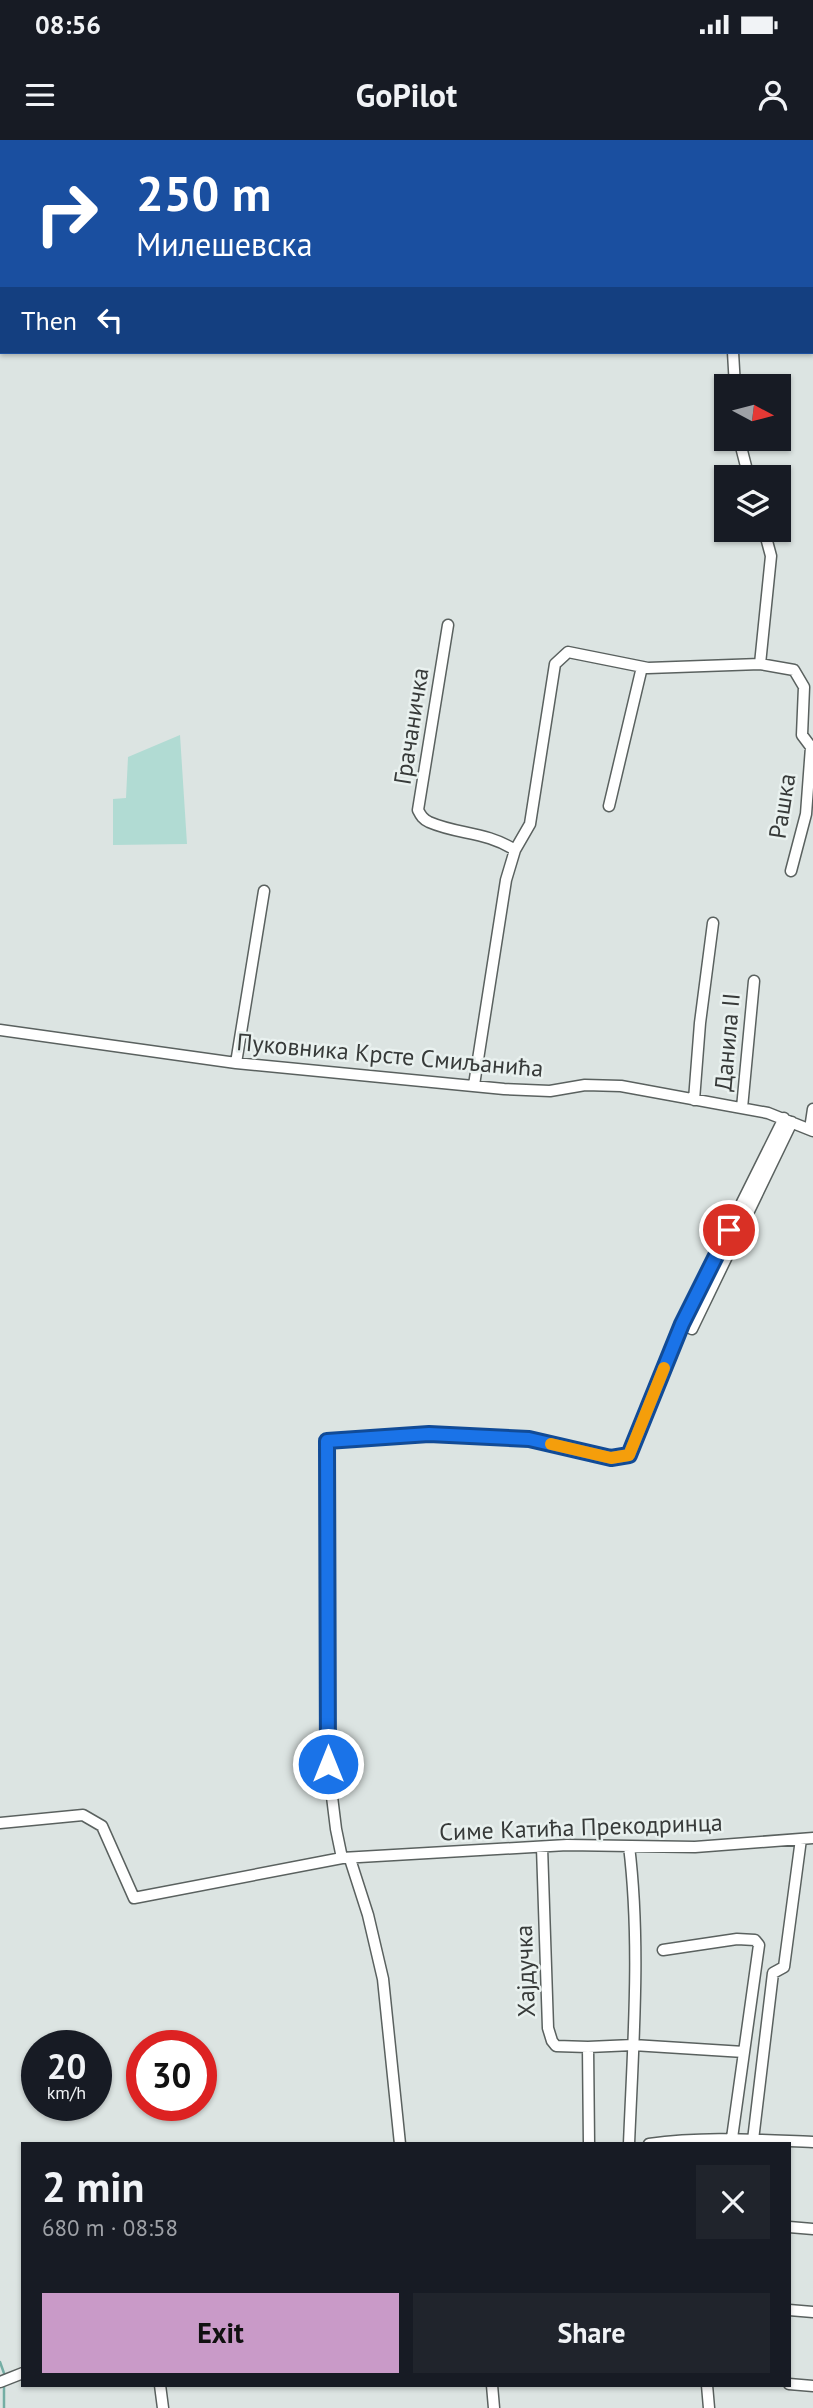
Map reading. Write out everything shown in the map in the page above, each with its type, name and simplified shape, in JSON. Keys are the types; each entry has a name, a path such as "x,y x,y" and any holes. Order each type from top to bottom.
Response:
{"street":[{"path":"733,354 735,374"},
{"path":"760,664 771,556 767,542"},
{"name":"Грачаничка","path":"448,625 418,810 421,817 429,822 483,835 515,850"},
{"name":"Рашка","path":"515,850 530,824 555,664 568,652 642,667 760,664 794,670 804,687 802,735 812,747 806,814 791,871"},
{"path":"609,806 642,667"},
{"path":"474,1085 506,880 515,850"},
{"path":"236,1063 264,891"},
{"path":"694,1100 700,1023 713,923"},
{"name":"Данила II","path":"742,1108 754,981"},
{"name":"Пуковника Крсте Смиљанића","path":"0,1030 236,1063 533,1091 603,1084 742,1108 788,1120 811,1130"},
{"path":"811,1130 813,1109"},
{"path":"400,2142 383,1979 368,1915 336,1829 328,1764 327,1441 429,1434 529,1439 611,1458 629,1455 682,1324 692,1329 788,1120"},
{"name":"Симе Катића Прекодринца","path":"0,1823 83,1815 102,1826 134,1898 346,1858 542,1847 695,1847 813,1838"},
{"path":"753,2140 773,1973 784,1967 801,1839"},
{"path":"629,1846 635,1893 629,2142"},
{"name":"Хајдучка","path":"542,1847 550,2036 556,2046 589,2047"},
{"path":"663,1950 737,1939 755,1940 759,1945 732,2138"},
{"path":"589,2142 589,2047 633,2045 744,2052"},
{"path":"685,2141 732,2138 813,2143"},
{"path":"791,2227 813,2229"},
{"path":"791,2309 813,2312"},
{"path":"0,2382 21,2374"},
{"path":"791,2384 813,2386"},
{"path":"160,2387 163,2408"},
{"path":"492,2387 494,2408"},
{"path":"707,2387 709,2408"}],"green space":[{"path":"180,735 187,844 113,845 113,799 126,798 128,757"}],"waterway":[{"path":"0,2362 5,2376"},
{"path":"4,2382 4,2408"}],"slow traffic":[{"path":"551,1444 611,1458 629,1455 664,1368"}],"route":[{"path":"328,1764 327,1441 429,1434 529,1439 611,1458 629,1455 682,1324 729,1230"}]}
